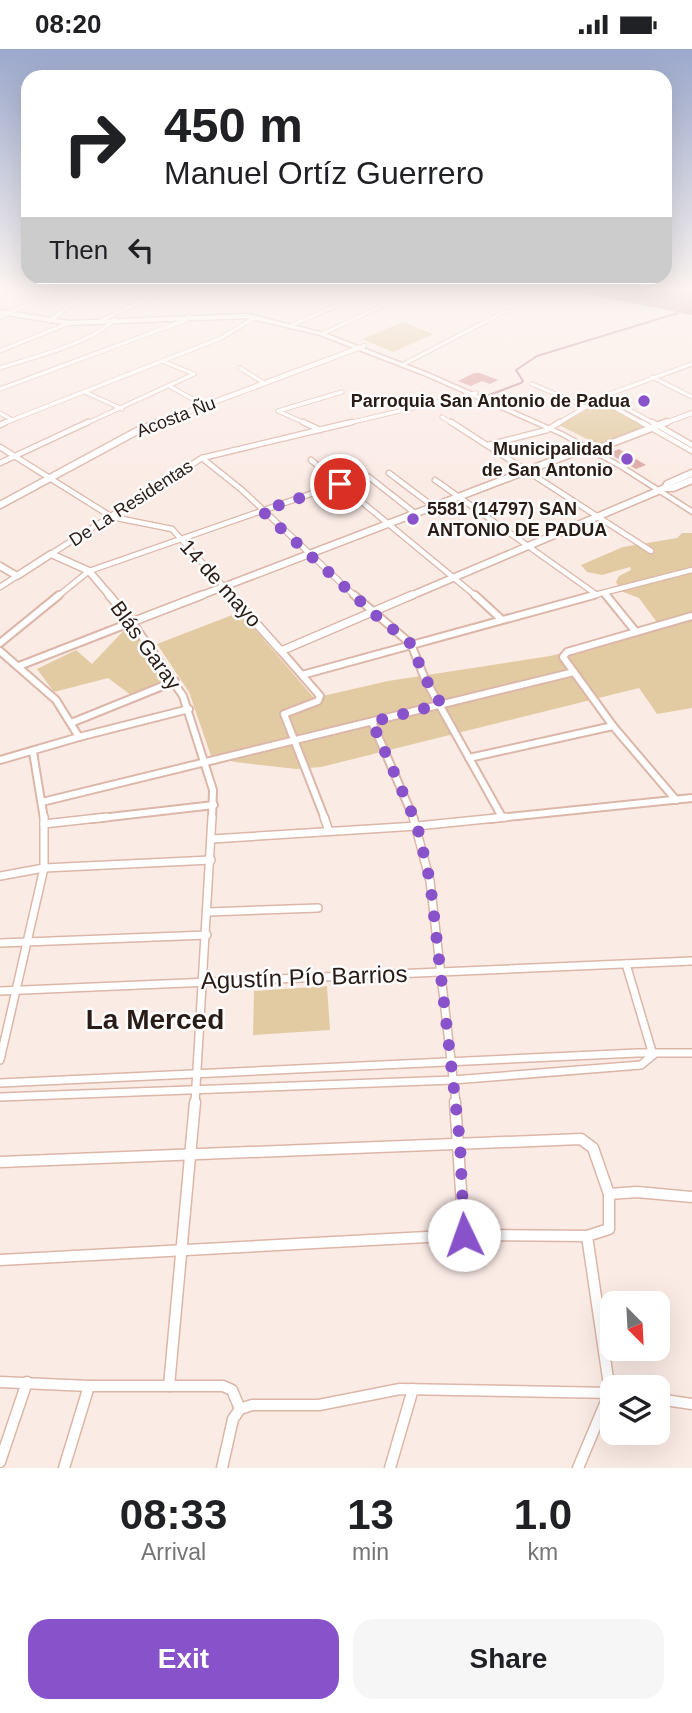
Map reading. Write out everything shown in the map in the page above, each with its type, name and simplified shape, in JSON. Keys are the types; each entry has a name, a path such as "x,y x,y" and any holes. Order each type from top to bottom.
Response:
{"main road":[{"path":"382,355 552,427 596,449 692,506"},
{"path":"662,489 692,512"}],"street":[{"path":"0,368 36,355"},
{"path":"0,389 89,355"},
{"path":"0,425 177,355"},
{"name":"Acosta Ñu","path":"0,505 137,431 340,355"},
{"path":"404,364 421,355"},
{"path":"0,463 171,387 194,373 162,361"},
{"path":"488,445 552,427 601,398 692,364"},
{"path":"240,367 264,383"},
{"path":"652,377 692,397"},
{"path":"532,384 586,407"},
{"path":"171,387 205,406"},
{"path":"322,431 278,411 342,391"},
{"path":"85,392 122,409"},
{"name":"De La Residentas","path":"0,587 202,458 475,394"},
{"path":"601,398 636,414 692,451"},
{"path":"601,398 629,416 692,445"},
{"path":"0,413 12,420"},
{"path":"629,416 636,414"},
{"path":"19,666 527,471 692,415"},
{"path":"443,417 651,551"},
{"name":"14 de mayo","path":"0,447 112,517 167,527 181,538 320,698 284,712 296,741"},
{"path":"202,458 373,613 411,644 425,678 502,817"},
{"path":"311,460 456,578 501,619"},
{"path":"389,473 434,507"},
{"path":"662,489 667,484 692,474"},
{"path":"369,477 416,514"},
{"path":"435,480 597,595"},
{"path":"281,651 662,489 673,488 692,480"},
{"path":"0,643 89,571 340,484"},
{"name":"Blás Garay","path":"51,554 89,571 132,622 175,681 189,709 213,790 207,935 183,1250 169,1386"},
{"path":"0,566 17,576"},
{"path":"302,675 501,619 692,570"},
{"path":"605,594 636,632"},
{"path":"676,800 613,726 563,654 692,616"},
{"path":"0,650 43,687 71,723 78,738"},
{"path":"42,802 574,672"},
{"path":"71,723 175,681"},
{"path":"0,760 189,709"},
{"path":"372,722 417,825 430,881 460,1142 464,1235"},
{"path":"469,758 613,726"},
{"path":"296,741 329,831"},
{"path":"0,1060 44,868 42,802 33,752"},
{"path":"212,839 417,825 692,798"},
{"path":"44,824 214,805"},
{"path":"0,876 44,868 211,860"},
{"path":"208,912 318,908"},
{"path":"0,943 207,935"},
{"name":"Agustín Pío Barrios","path":"0,991 692,961"},
{"path":"626,964 653,1055"},
{"path":"0,1083 637,1053 692,1053"},
{"path":"0,1097 453,1080 641,1065 653,1055"},
{"path":"0,1162 581,1139 593,1148 609,1194 608,1229 587,1236 464,1235 0,1260"},
{"path":"609,1194 637,1192 692,1197"},
{"path":"587,1236 608,1375"},
{"path":"0,1382 89,1387 223,1386 232,1390 240,1409"},
{"path":"0,1462 27,1382"},
{"path":"64,1468 89,1387"},
{"path":"222,1468 233,1419 240,1409 252,1405 318,1405 400,1389 600,1392"},
{"path":"390,1468 413,1389"},
{"path":"670,1401 692,1404"},
{"path":"578,1468 600,1417"}],"shaded area":[{"path":"601,402 648,428 601,446 559,425"},
{"path":"682,533 692,533 692,708 657,714 639,688 321,767 296,769 235,762 211,756 189,692 157,644 240,612 314,698 388,681 550,656 649,632 656,621 639,598 621,591 616,582 619,576 631,570 630,567 602,575 587,572 581,565 623,547 677,538"},
{"path":"129,625 173,675 139,701 108,678 54,692 37,669 76,650 92,664"},
{"path":"327,986 330,1030 253,1035 254,991"}],"building":[{"path":"474,373 498,380 490,384 482,381 471,386 458,381"},
{"name":"Municipalidad de San Antonio","path":"619,449 646,465 636,469 608,453"}],"waterway":[{"path":"489,395 521,383 523,381 516,370 540,355"}],"place":[{"name":"Parroquia San Antonio de Padua","path":"644,401"},
{"name":"Municipalidad de San Antonio","path":"627,459"},
{"name":"5581 (14797) SAN ANTONIO DE PADUA","path":"413,519"}],"district":[{"name":"La Merced","path":"155,1019"}],"route":[{"path":"340,484 262,511 373,613 411,644 418,666 441,704 372,722 417,825 430,881 460,1142 464,1235"}]}
